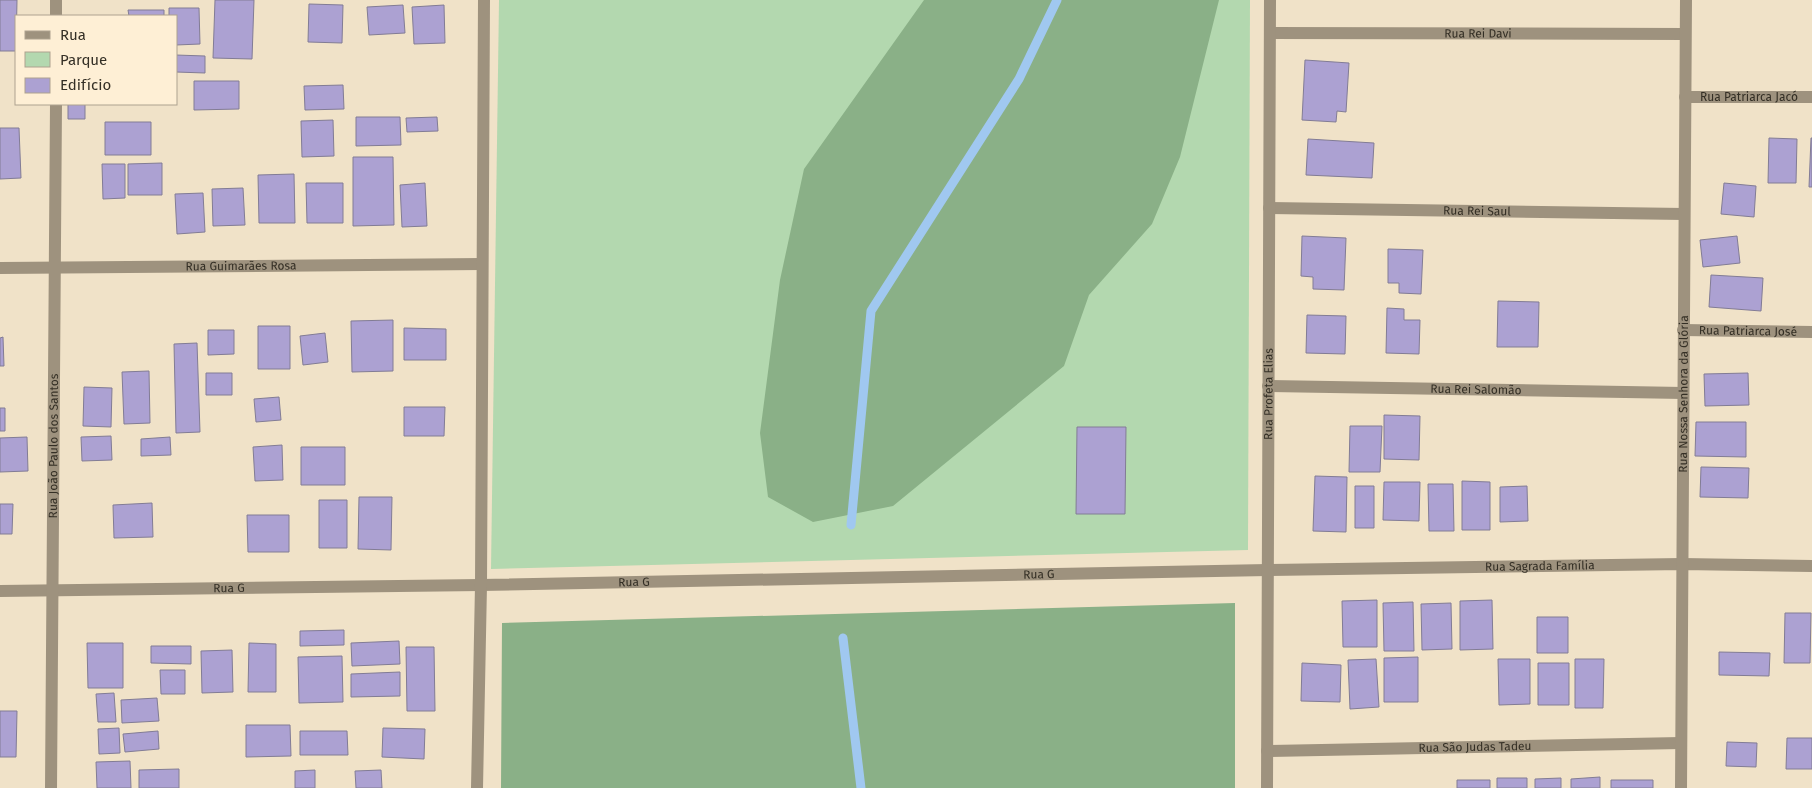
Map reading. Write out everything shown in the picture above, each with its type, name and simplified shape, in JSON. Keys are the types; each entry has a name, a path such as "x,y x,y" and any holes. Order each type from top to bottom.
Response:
{"street":[{"path":"56,0 56,15"},
{"path":"477,788 481,585 484,0"},
{"name":"Rua Profeta Elias","path":"1267,788 1270,0"},
{"name":"Rua Nossa Senhora da Glória","path":"1681,788 1686,0"},
{"name":"Rua Rei Davi","path":"1270,33 1686,34"},
{"name":"Rua Patriarca Jacó","path":"1685,97 1812,98"},
{"name":"Rua João Paulo dos Santos","path":"51,788 56,105"},
{"name":"Rua Rei Saul","path":"1269,208 1684,214"},
{"name":"Rua Guimarães Rosa","path":"0,268 482,264"},
{"name":"Rua Patriarca José","path":"1683,330 1812,332"},
{"name":"Rua Rei Salomão","path":"1268,386 1683,392"},
{"name":"Rua Sagrada Família","path":"1268,570 1682,564 1812,566"},
{"name":"Rua G","path":"0,591 481,585 1268,570"},
{"name":"Rua São Judas Tadeu","path":"1267,750 1681,743"}],"green space":[{"path":"499,0 1250,0 1248,550 491,569"},
{"path":"924,0 1219,0 1180,157 1152,224 1089,295 1064,366 893,506 813,522 768,497 760,433 780,280 804,169"},
{"path":"1235,603 1235,788 501,788 502,623"}],"building":[{"path":"0,0 17,0 15,51 0,51"},
{"path":"215,0 254,0 252,59 213,58"},
{"path":"309,4 343,5 342,43 308,42"},
{"path":"403,5 405,33 369,35 367,7"},
{"path":"444,5 445,43 414,44 412,7"},
{"path":"169,8 199,8 200,44 178,45 178,15 169,15"},
{"path":"128,10 164,10 164,15 129,15"},
{"path":"178,55 205,56 205,73 178,72"},
{"path":"1305,60 1349,63 1346,112 1337,111 1336,122 1302,120"},
{"path":"194,81 239,81 239,109 194,110"},
{"path":"343,85 344,109 305,110 304,86"},
{"path":"68,105 85,105 85,119 68,119"},
{"path":"356,117 400,117 401,145 356,146"},
{"path":"437,117 438,131 407,132 406,118"},
{"path":"333,120 334,156 302,157 301,121"},
{"path":"105,122 151,122 151,155 105,155"},
{"path":"0,128 19,128 21,178 0,179"},
{"path":"1769,138 1797,139 1796,183 1768,183"},
{"path":"1811,138 1812,187 1809,187"},
{"path":"1308,139 1374,143 1372,178 1306,175"},
{"path":"353,157 393,157 394,225 353,226"},
{"path":"162,163 162,195 128,195 128,164"},
{"path":"102,164 125,164 125,198 103,199"},
{"path":"294,174 295,223 259,223 258,175"},
{"path":"306,183 343,183 343,223 307,223"},
{"path":"425,183 427,226 402,227 400,185"},
{"path":"1724,183 1756,186 1754,217 1721,214"},
{"path":"243,188 245,225 213,226 212,189"},
{"path":"203,193 205,232 177,234 175,194"},
{"path":"1302,236 1346,238 1344,290 1313,289 1313,277 1301,276"},
{"path":"1737,236 1740,263 1703,267 1700,240"},
{"path":"1388,249 1423,250 1421,294 1399,293 1399,283 1388,283"},
{"path":"1711,275 1763,278 1761,311 1709,307"},
{"path":"1498,301 1539,302 1538,347 1497,347"},
{"path":"1387,308 1404,309 1404,320 1420,320 1419,354 1386,353"},
{"path":"1307,315 1346,316 1345,354 1306,353"},
{"path":"393,320 393,371 352,372 351,321"},
{"path":"258,326 290,326 290,369 258,369"},
{"path":"404,328 446,329 446,360 404,360"},
{"path":"208,330 234,330 234,354 208,355"},
{"path":"325,333 328,362 303,365 300,336"},
{"path":"3,337 4,366 0,366 0,338"},
{"path":"197,343 200,432 176,433 174,344"},
{"path":"149,371 150,423 124,424 122,372"},
{"path":"206,373 232,373 232,395 206,395"},
{"path":"1748,373 1749,405 1705,406 1704,374"},
{"path":"84,387 112,388 111,427 83,426"},
{"path":"279,397 281,420 256,422 254,399"},
{"path":"404,407 445,407 444,436 404,436"},
{"path":"0,408 5,408 5,431 0,431"},
{"path":"1384,415 1420,416 1419,460 1384,459"},
{"path":"1696,422 1746,422 1746,457 1695,456"},
{"path":"1350,426 1382,426 1380,472 1349,472"},
{"path":"1077,427 1126,427 1125,514 1076,514"},
{"path":"111,436 112,460 82,461 81,437"},
{"path":"27,437 28,471 0,472 0,438"},
{"path":"170,437 171,455 141,456 141,439"},
{"path":"282,445 283,480 255,481 253,447"},
{"path":"301,447 345,447 345,485 301,485"},
{"path":"1701,467 1749,468 1748,498 1700,497"},
{"path":"1315,476 1347,477 1346,532 1313,531"},
{"path":"1462,481 1490,482 1490,530 1462,530"},
{"path":"1384,482 1420,482 1419,521 1383,520"},
{"path":"1428,484 1453,484 1454,531 1429,531"},
{"path":"1355,486 1374,486 1374,528 1355,528"},
{"path":"1527,486 1528,521 1500,522 1500,487"},
{"path":"359,497 392,497 391,550 358,549"},
{"path":"319,500 347,500 347,548 319,548"},
{"path":"152,503 153,537 114,538 113,505"},
{"path":"0,504 13,504 12,534 0,534"},
{"path":"247,515 289,515 289,552 248,552"},
{"path":"1377,600 1377,647 1343,647 1342,601"},
{"path":"1492,600 1493,649 1460,650 1460,601"},
{"path":"1413,602 1414,651 1384,651 1383,603"},
{"path":"1451,603 1452,649 1422,650 1421,604"},
{"path":"1785,613 1811,613 1810,663 1784,663"},
{"path":"1537,617 1568,617 1568,653 1537,653"},
{"path":"344,630 344,645 300,646 300,631"},
{"path":"399,641 400,664 352,666 351,643"},
{"path":"87,643 123,643 123,688 88,688"},
{"path":"249,643 276,644 276,692 248,692"},
{"path":"151,646 191,646 191,664 151,663"},
{"path":"406,647 434,647 435,711 407,711"},
{"path":"232,650 233,692 202,693 201,651"},
{"path":"1719,652 1770,653 1769,676 1719,675"},
{"path":"342,656 343,702 299,703 298,657"},
{"path":"1418,657 1418,702 1384,702 1384,658"},
{"path":"1376,659 1379,707 1350,709 1348,660"},
{"path":"1498,659 1530,659 1530,704 1499,705"},
{"path":"1575,659 1604,659 1603,708 1575,708"},
{"path":"1302,663 1341,665 1340,702 1301,701"},
{"path":"1538,663 1569,663 1569,705 1538,705"},
{"path":"160,670 185,670 185,694 161,694"},
{"path":"400,672 400,696 351,697 351,674"},
{"path":"114,693 116,722 98,722 96,694"},
{"path":"157,698 159,721 122,723 121,700"},
{"path":"0,711 17,711 16,757 0,757"},
{"path":"246,725 290,725 291,756 246,757"},
{"path":"119,728 120,753 99,754 98,729"},
{"path":"383,728 425,729 424,759 382,757"},
{"path":"158,731 159,749 125,752 123,734"},
{"path":"300,731 347,731 348,755 300,755"},
{"path":"1787,738 1812,738 1812,769 1786,769"},
{"path":"1727,742 1757,743 1756,767 1726,766"},
{"path":"130,761 131,788 97,788 96,762"},
{"path":"179,769 179,788 139,788 139,770"},
{"path":"315,770 315,788 295,788 295,771"},
{"path":"381,770 382,788 356,788 355,771"},
{"path":"1600,777 1600,788 1571,788 1571,779"},
{"path":"1497,778 1527,778 1527,788 1497,788"},
{"path":"1561,778 1561,788 1535,788 1535,779"},
{"path":"1457,780 1490,780 1490,788 1457,788"},
{"path":"1611,780 1653,780 1653,788 1611,788"}],"waterway":[{"path":"851,525 871,311 1019,79 1057,0"},
{"path":"843,638 861,788"}]}
